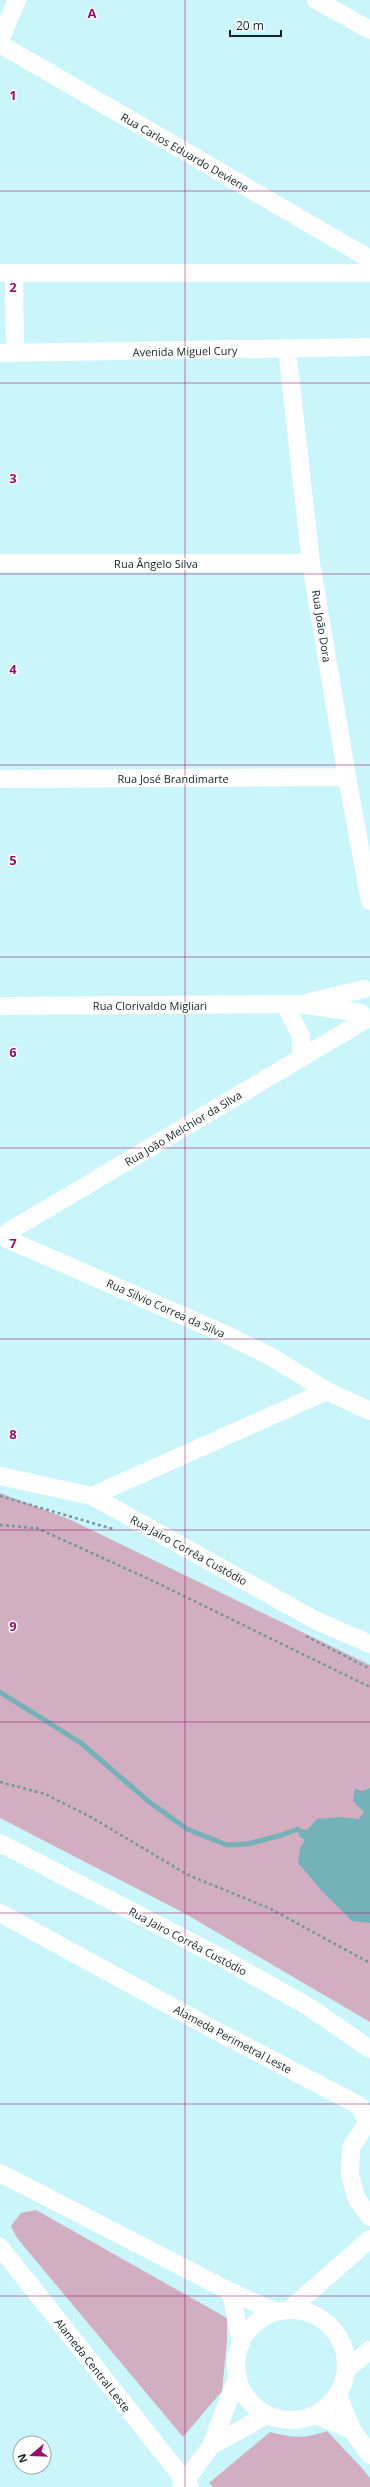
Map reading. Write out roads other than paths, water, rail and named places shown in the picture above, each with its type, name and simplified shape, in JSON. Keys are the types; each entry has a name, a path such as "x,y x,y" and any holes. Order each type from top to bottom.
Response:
{"street":[{"path":"0,40 17,0"},
{"path":"316,0 339,6 370,30"},
{"name":"Rua Carlos Eduardo Deviene","path":"0,44 370,259"},
{"path":"7,353 7,273 370,273"},
{"name":"Avenida Miguel Cury","path":"7,353 370,347"},
{"name":"Rua João Dora","path":"288,349 312,563 347,777 370,901"},
{"name":"Rua Ângelo Silva","path":"0,563 312,563"},
{"name":"Rua José Brandimarte","path":"0,779 347,777"},
{"path":"365,1019 361,996 367,985"},
{"name":"Rua Clorivaldo Migliari","path":"292,1004 367,985"},
{"path":"292,1004 301,1036 302,1058"},
{"name":"Rua Clorivaldo Migliari","path":"0,1006 292,1004 365,1019"},
{"name":"Rua João Melchior da Silva","path":"1,1236 302,1058 365,1019"},
{"name":"Rua Silvio Correa da Silva","path":"1,1236 229,1336 270,1356 327,1391 370,1411"},
{"path":"92,1496 327,1391"},
{"name":"Rua Jairo Corrêa Custódio","path":"0,1476 92,1496 315,1620 370,1644"},
{"name":"Rua Jairo Corrêa Custódio","path":"0,1843 222,1958 309,2007 370,2048"},
{"name":"Alameda Perimetral Leste","path":"0,1913 211,2028 360,2106 367,2123 351,2148 350,2176 358,2199 370,2217"},
{"path":"0,2173 231,2292 283,2311 315,2315 336,2332 346,2356 346,2370 338,2394 328,2406 315,2415 293,2420 282,2420 267,2414 254,2405 244,2392 238,2376 237,2360 240,2344 231,2292"},
{"path":"0,2190 20,2182"},
{"path":"240,2344 249,2330 261,2319 283,2311 370,2239"},
{"path":"370,2243 370,2259"},
{"name":"Alameda Central Leste","path":"0,2247 186,2485"},
{"path":"346,2370 370,2350"},
{"path":"186,2485 211,2446 238,2376"},
{"path":"338,2394 352,2430 370,2455"},
{"path":"211,2446 267,2414"},
{"path":"315,2415 352,2430"}],"water":[{"path":"370,1788 370,1923 352,1921 324,1893 298,1863 300,1848 305,1840 299,1836 298,1829 307,1830 317,1819 340,1817 359,1819 364,1812 353,1801 355,1789 362,1791"}],"waterway":[{"path":"0,1692 81,1743 148,1801 187,1829 227,1845 247,1844 282,1835 298,1829"}]}
